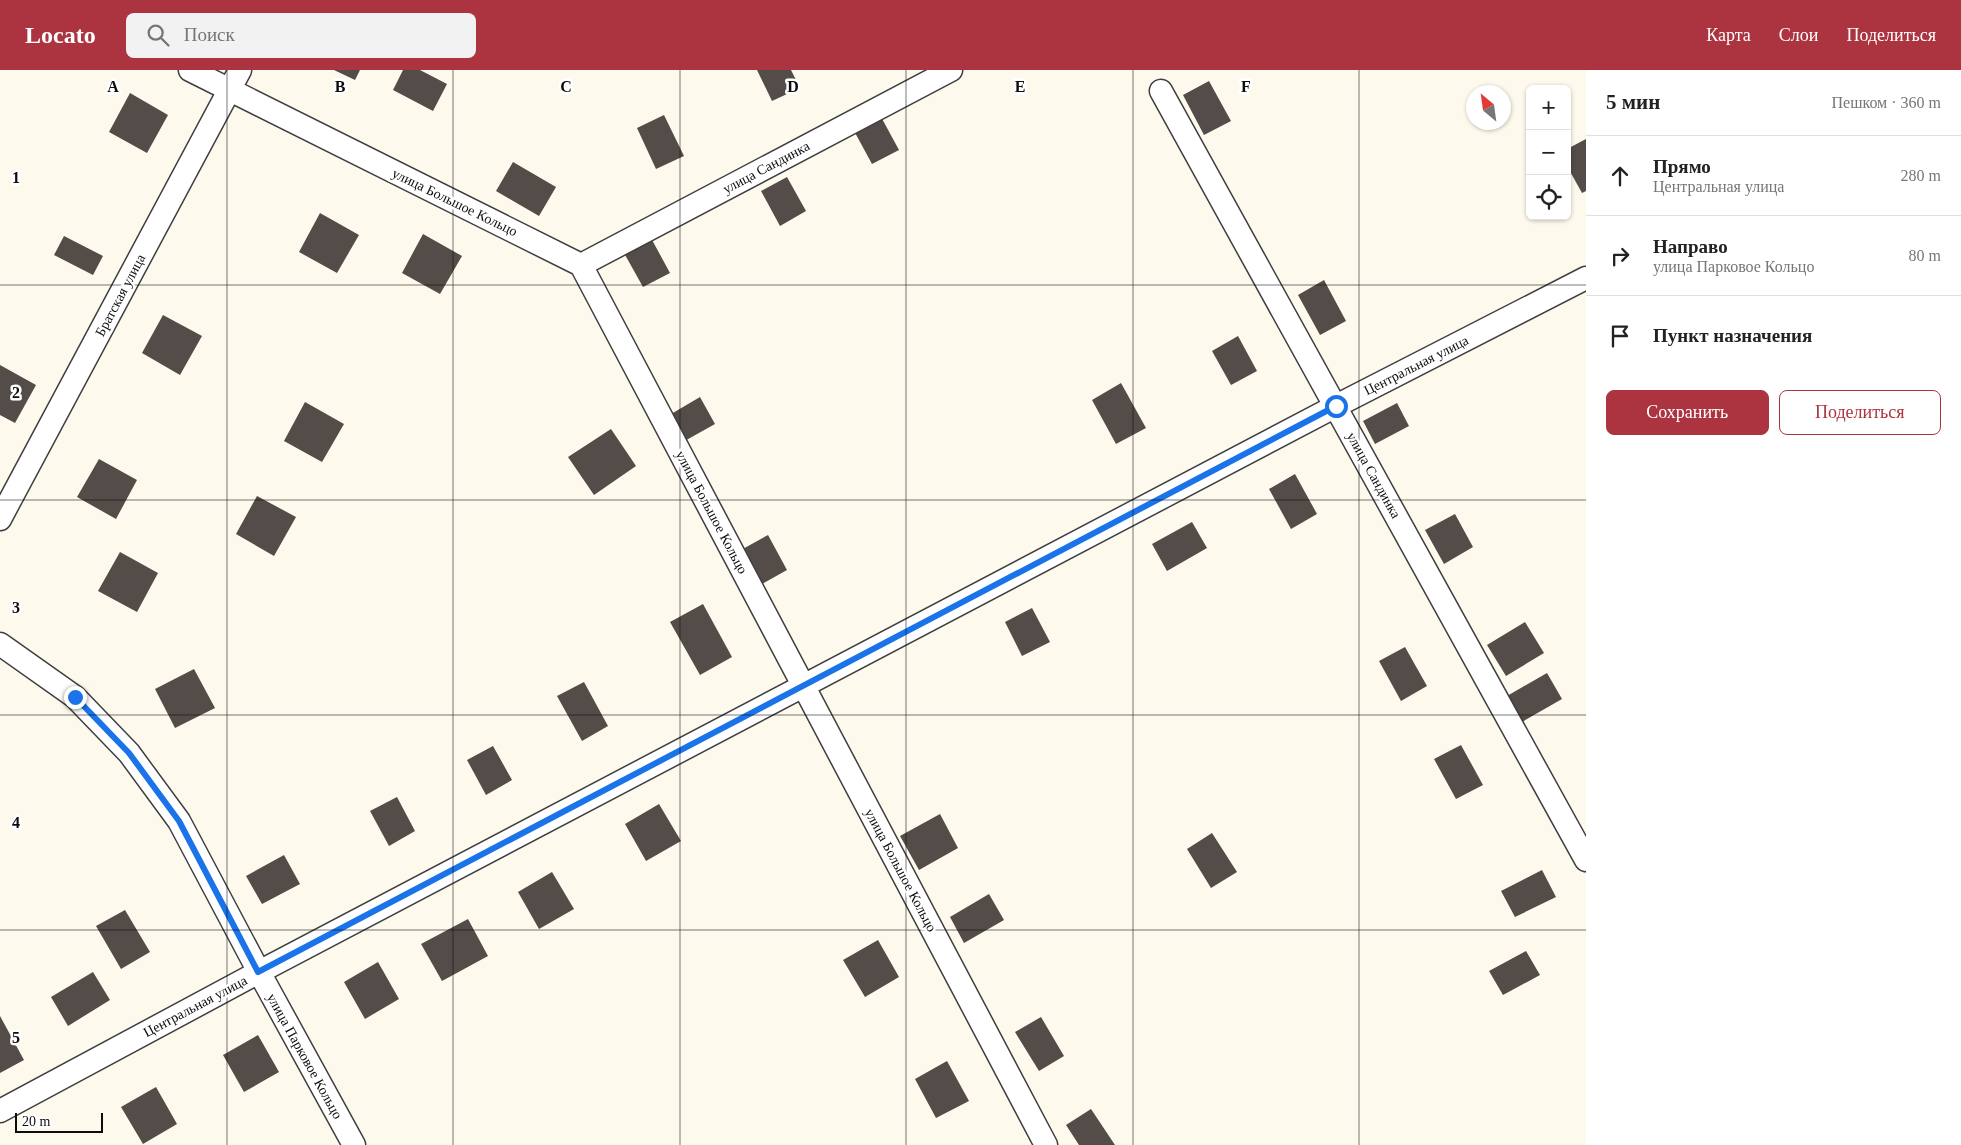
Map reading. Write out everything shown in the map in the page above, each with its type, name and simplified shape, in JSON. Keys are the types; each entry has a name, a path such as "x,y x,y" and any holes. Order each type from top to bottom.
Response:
{"street":[{"name":"улица Большое Кольцо","path":"190,70 235,80 581,265 1046,1145"},
{"name":"улица Сандинка","path":"581,265 951,70"},
{"name":"Братская улица","path":"0,519 235,80"},
{"name":"улица Сандинка","path":"1161,92 1586,860"},
{"name":"Центральная улица","path":"0,1110 258,972 1336,406 1586,278"},
{"name":"улица Парковое Кольцо","path":"0,644 75,697 129,753 179,821 258,972 354,1145"}],"building":[{"path":"334,70 360,70 355,80"},
{"path":"403,70 420,70 447,84 433,111 393,90"},
{"path":"757,70 791,70 800,88 772,101"},
{"path":"1209,81 1231,121 1204,135 1183,95"},
{"path":"130,93 168,115 147,153 109,132"},
{"path":"664,115 684,156 656,169 637,128"},
{"path":"880,115 899,150 872,164 853,129"},
{"path":"1586,139 1586,191 1582,193 1571,173 1571,147"},
{"path":"513,162 556,187 539,216 496,191"},
{"path":"787,177 806,211 780,226 761,191"},
{"path":"320,213 359,235 337,273 299,252"},
{"path":"423,234 462,256 440,294 402,273"},
{"path":"64,236 103,256 93,275 54,255"},
{"path":"651,238 670,273 643,287 624,253"},
{"path":"1324,280 1346,321 1320,335 1298,295"},
{"path":"163,315 202,336 180,375 142,353"},
{"path":"1238,336 1257,371 1231,385 1212,351"},
{"path":"0,365 36,385 15,423 0,415"},
{"path":"1121,383 1146,428 1116,444 1092,400"},
{"path":"700,397 715,424 681,443 666,417"},
{"path":"305,402 344,424 322,462 284,441"},
{"path":"1397,403 1409,426 1375,444 1363,421"},
{"path":"611,429 636,466 594,495 568,457"},
{"path":"99,459 137,480 116,519 77,497"},
{"path":"1295,474 1317,514 1291,529 1269,489"},
{"path":"257,496 296,517 274,556 236,534"},
{"path":"1455,514 1473,547 1444,564 1425,530"},
{"path":"1192,522 1207,548 1167,571 1152,544"},
{"path":"768,535 787,570 760,585 741,550"},
{"path":"120,552 158,573 137,612 98,591"},
{"path":"703,604 732,657 700,675 670,622"},
{"path":"1032,608 1050,642 1022,656 1005,622"},
{"path":"1525,622 1544,653 1506,676 1487,645"},
{"path":"1405,647 1427,686 1401,701 1379,661"},
{"path":"194,669 215,708 175,728 155,689"},
{"path":"1547,673 1562,699 1522,722 1507,696"},
{"path":"584,682 608,726 582,741 557,696"},
{"path":"1461,745 1483,785 1456,799 1434,759"},
{"path":"493,746 512,780 486,795 467,760"},
{"path":"397,797 415,831 389,846 370,811"},
{"path":"659,804 681,841 646,861 625,824"},
{"path":"940,814 958,848 919,870 900,836"},
{"path":"1212,833 1237,872 1211,888 1187,849"},
{"path":"284,855 300,884 262,904 246,876"},
{"path":"1542,870 1556,897 1515,917 1501,891"},
{"path":"552,872 574,909 539,929 518,892"},
{"path":"989,894 1004,920 964,943 950,917"},
{"path":"125,910 150,952 121,969 96,926"},
{"path":"468,919 488,956 442,981 421,944"},
{"path":"878,940 899,977 865,997 843,960"},
{"path":"1526,951 1540,975 1503,995 1489,971"},
{"path":"378,962 399,999 365,1019 344,982"},
{"path":"93,972 110,1000 68,1026 51,997"},
{"path":"0,1016 24,1060 0,1073"},
{"path":"1041,1017 1064,1056 1039,1071 1015,1032"},
{"path":"258,1035 279,1072 244,1092 223,1055"},
{"path":"947,1061 969,1101 936,1118 915,1079"},
{"path":"156,1087 177,1124 143,1144 121,1107"},
{"path":"1091,1109 1115,1145 1079,1145 1066,1125"}],"route":[{"path":"75,697 129,753 179,821 258,972 1336,406"}]}
